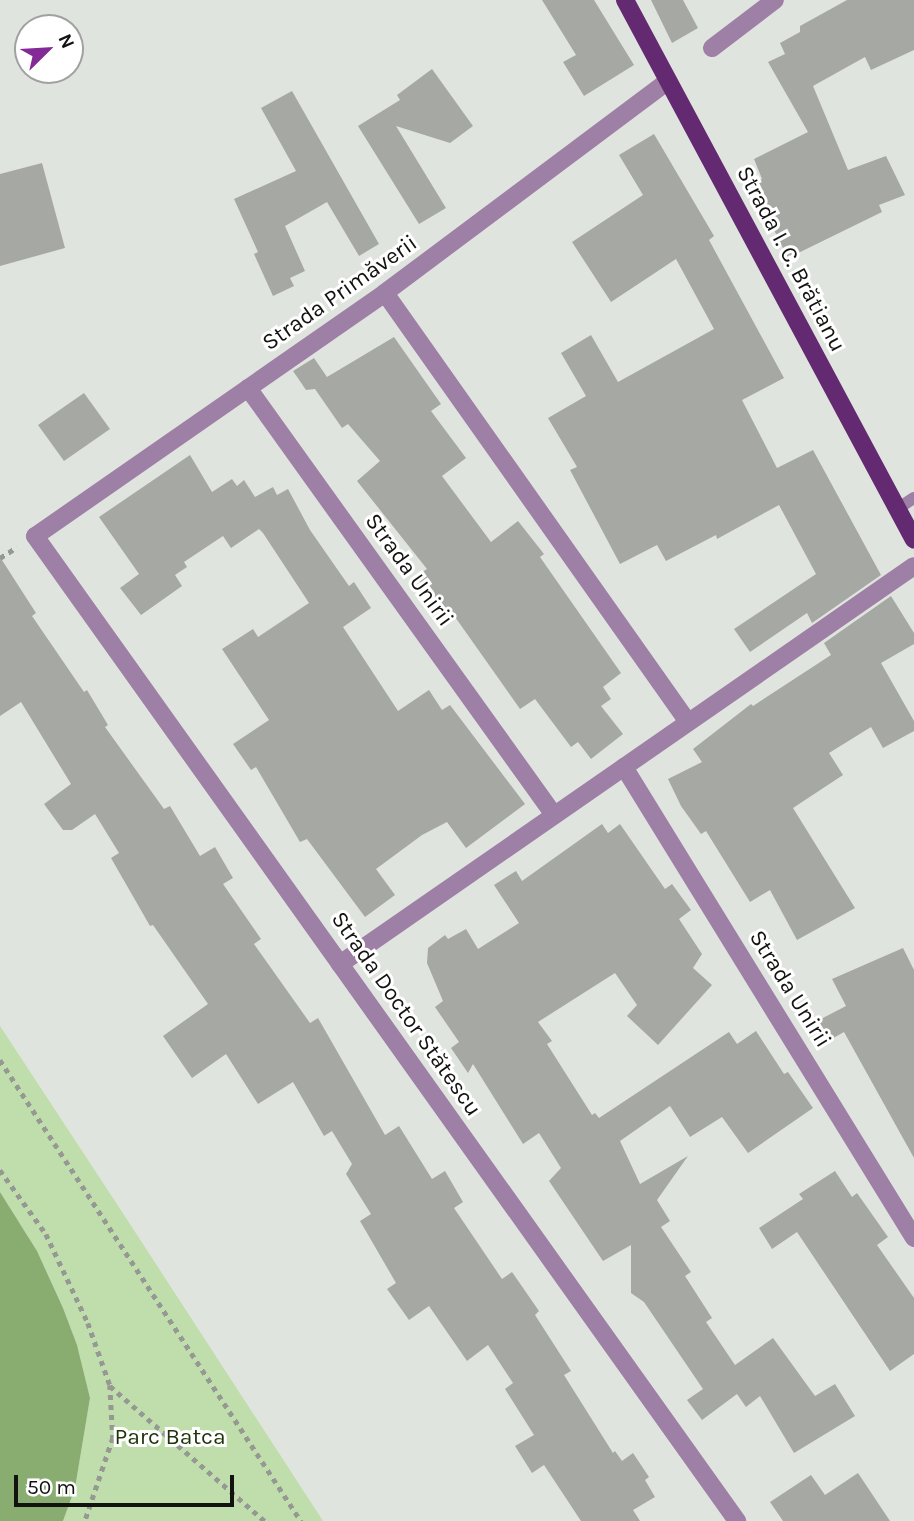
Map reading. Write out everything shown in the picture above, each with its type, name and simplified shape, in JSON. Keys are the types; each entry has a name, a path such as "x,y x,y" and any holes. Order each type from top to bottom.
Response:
{"main road":[{"name":"Strada I. C. Brătianu","path":"625,0 914,540"}],"street":[{"path":"712,48 775,0"},
{"name":"Strada Primăverii","path":"35,536 385,293 668,81"},
{"path":"385,293 688,722"},
{"name":"Strada Unirii","path":"248,388 554,816"},
{"name":"Strada Doctor Stătescu","path":"35,536 737,1521"},
{"path":"340,964 914,566"},
{"name":"Strada Unirii","path":"624,766 914,1238"}],"lane":[{"path":"897,509 914,498"}],"path":[{"path":"0,1060 301,1521"},
{"path":"0,1170 46,1234 88,1323 110,1385 113,1438 85,1521"},
{"path":"110,1385 265,1521"}],"green space":[{"name":"Parc Batca","path":"0,1026 323,1521 63,1521 75,1488 90,1398 77,1345 63,1308 37,1251 0,1192"}],"shaded area":[{"path":"0,1192 37,1251 63,1308 77,1345 90,1398 75,1488 63,1521 0,1521"}],"building":[{"path":"542,0 594,0 634,65 584,96 563,62 576,55"},
{"path":"651,0 683,0 698,28 672,43"},
{"path":"847,0 914,0 914,50 871,70 865,57 813,86 848,170 886,156 905,195 879,205 882,212 788,258 751,184 762,179 754,159 808,132 768,62 785,54 780,43 800,32 800,26"},
{"path":"432,69 473,126 450,143 396,126 446,208 419,224 358,126 400,100 397,95"},
{"path":"292,91 379,244 359,256 327,202 285,226 305,271 290,278 294,286 273,296 254,254 258,252 234,199 296,171 261,108"},
{"path":"654,134 714,236 709,240 784,378 742,400 777,468 813,450 881,575 812,623 807,613 750,652 734,629 816,574 779,505 717,539 716,535 666,561 657,545 620,564 570,470 577,467 548,418 586,396 561,353 591,335 618,382 714,329 676,259 611,302 572,242 643,195 619,155"},
{"path":"42,163 65,248 0,266 0,174"},
{"path":"394,337 441,404 431,411 466,458 442,476 491,542 518,521 544,554 540,557 621,673 603,687 611,699 601,706 623,734 591,759 578,742 571,747 535,699 520,709 448,607 440,612 416,576 427,569 357,481 380,461 348,424 342,428 315,389 306,390 293,371 314,358 327,377"},
{"path":"84,393 110,429 64,461 38,425"},
{"path":"190,455 212,492 232,479 237,486 244,480 255,497 273,487 277,495 288,489 310,530 349,586 354,582 371,608 343,627 398,711 429,690 442,710 450,705 525,804 466,848 447,822 422,835 376,869 395,895 365,917 307,839 300,842 256,767 251,770 233,744 269,720 222,649 253,629 258,637 309,603 263,533 259,529 231,548 223,536 184,562 187,567 175,575 182,586 141,615 120,588 139,574 99,517"},
{"path":"0,557 36,613 32,616 84,692 87,690 108,725 105,727 164,809 170,806 200,856 215,847 233,878 223,884 261,939 254,944 310,1023 318,1018 385,1135 399,1126 432,1179 445,1171 463,1202 454,1208 502,1279 512,1272 539,1311 535,1315 571,1371 564,1375 613,1453 615,1451 622,1461 633,1453 649,1477 645,1480 655,1497 633,1510 640,1521 581,1521 544,1465 532,1473 515,1446 534,1435 505,1389 513,1383 488,1345 467,1361 429,1306 409,1320 387,1289 396,1283 360,1221 371,1214 346,1174 352,1164 332,1131 324,1136 293,1082 258,1104 226,1054 192,1078 163,1036 208,1004 153,925 150,926 111,858 119,853 95,814 72,830 63,830 44,804 71,784 21,702 0,716"},
{"path":"891,596 914,633 914,644 881,663 914,721 914,731 883,748 871,727 829,753 843,775 793,808 855,908 797,940 770,890 750,902 706,831 701,834 681,806 668,779 702,762 693,749 751,704 753,706 831,655 824,643"},
{"path":"602,824 608,833 620,824 665,889 672,884 691,910 679,919 702,954 693,968 712,985 658,1045 627,1016 637,1005 615,973 538,1022 552,1041 547,1044 592,1115 595,1113 599,1118 729,1032 737,1044 756,1031 784,1074 788,1072 813,1108 748,1153 722,1117 690,1137 670,1106 620,1141 640,1184 688,1156 657,1200 670,1221 661,1227 691,1272 685,1276 712,1318 706,1322 735,1365 773,1338 815,1396 835,1384 855,1416 794,1453 760,1396 746,1407 737,1394 702,1420 687,1400 703,1389 644,1302 631,1293 631,1245 603,1261 549,1181 561,1168 539,1133 523,1144 473,1064 468,1073 451,1048 459,1042 435,1007 443,1001 427,963 428,948 445,935 448,939 466,929 478,949 519,923 494,885 516,871 522,881"},
{"path":"903,948 914,970 914,1158 844,1032 828,1041 817,1021 846,1006 832,979"},
{"path":"835,1171 852,1197 857,1193 888,1237 877,1245 914,1298 914,1354 890,1371 797,1232 772,1249 759,1228 803,1199 799,1194"},
{"path":"858,1473 890,1521 783,1521 770,1502 811,1475 825,1495"}]}
